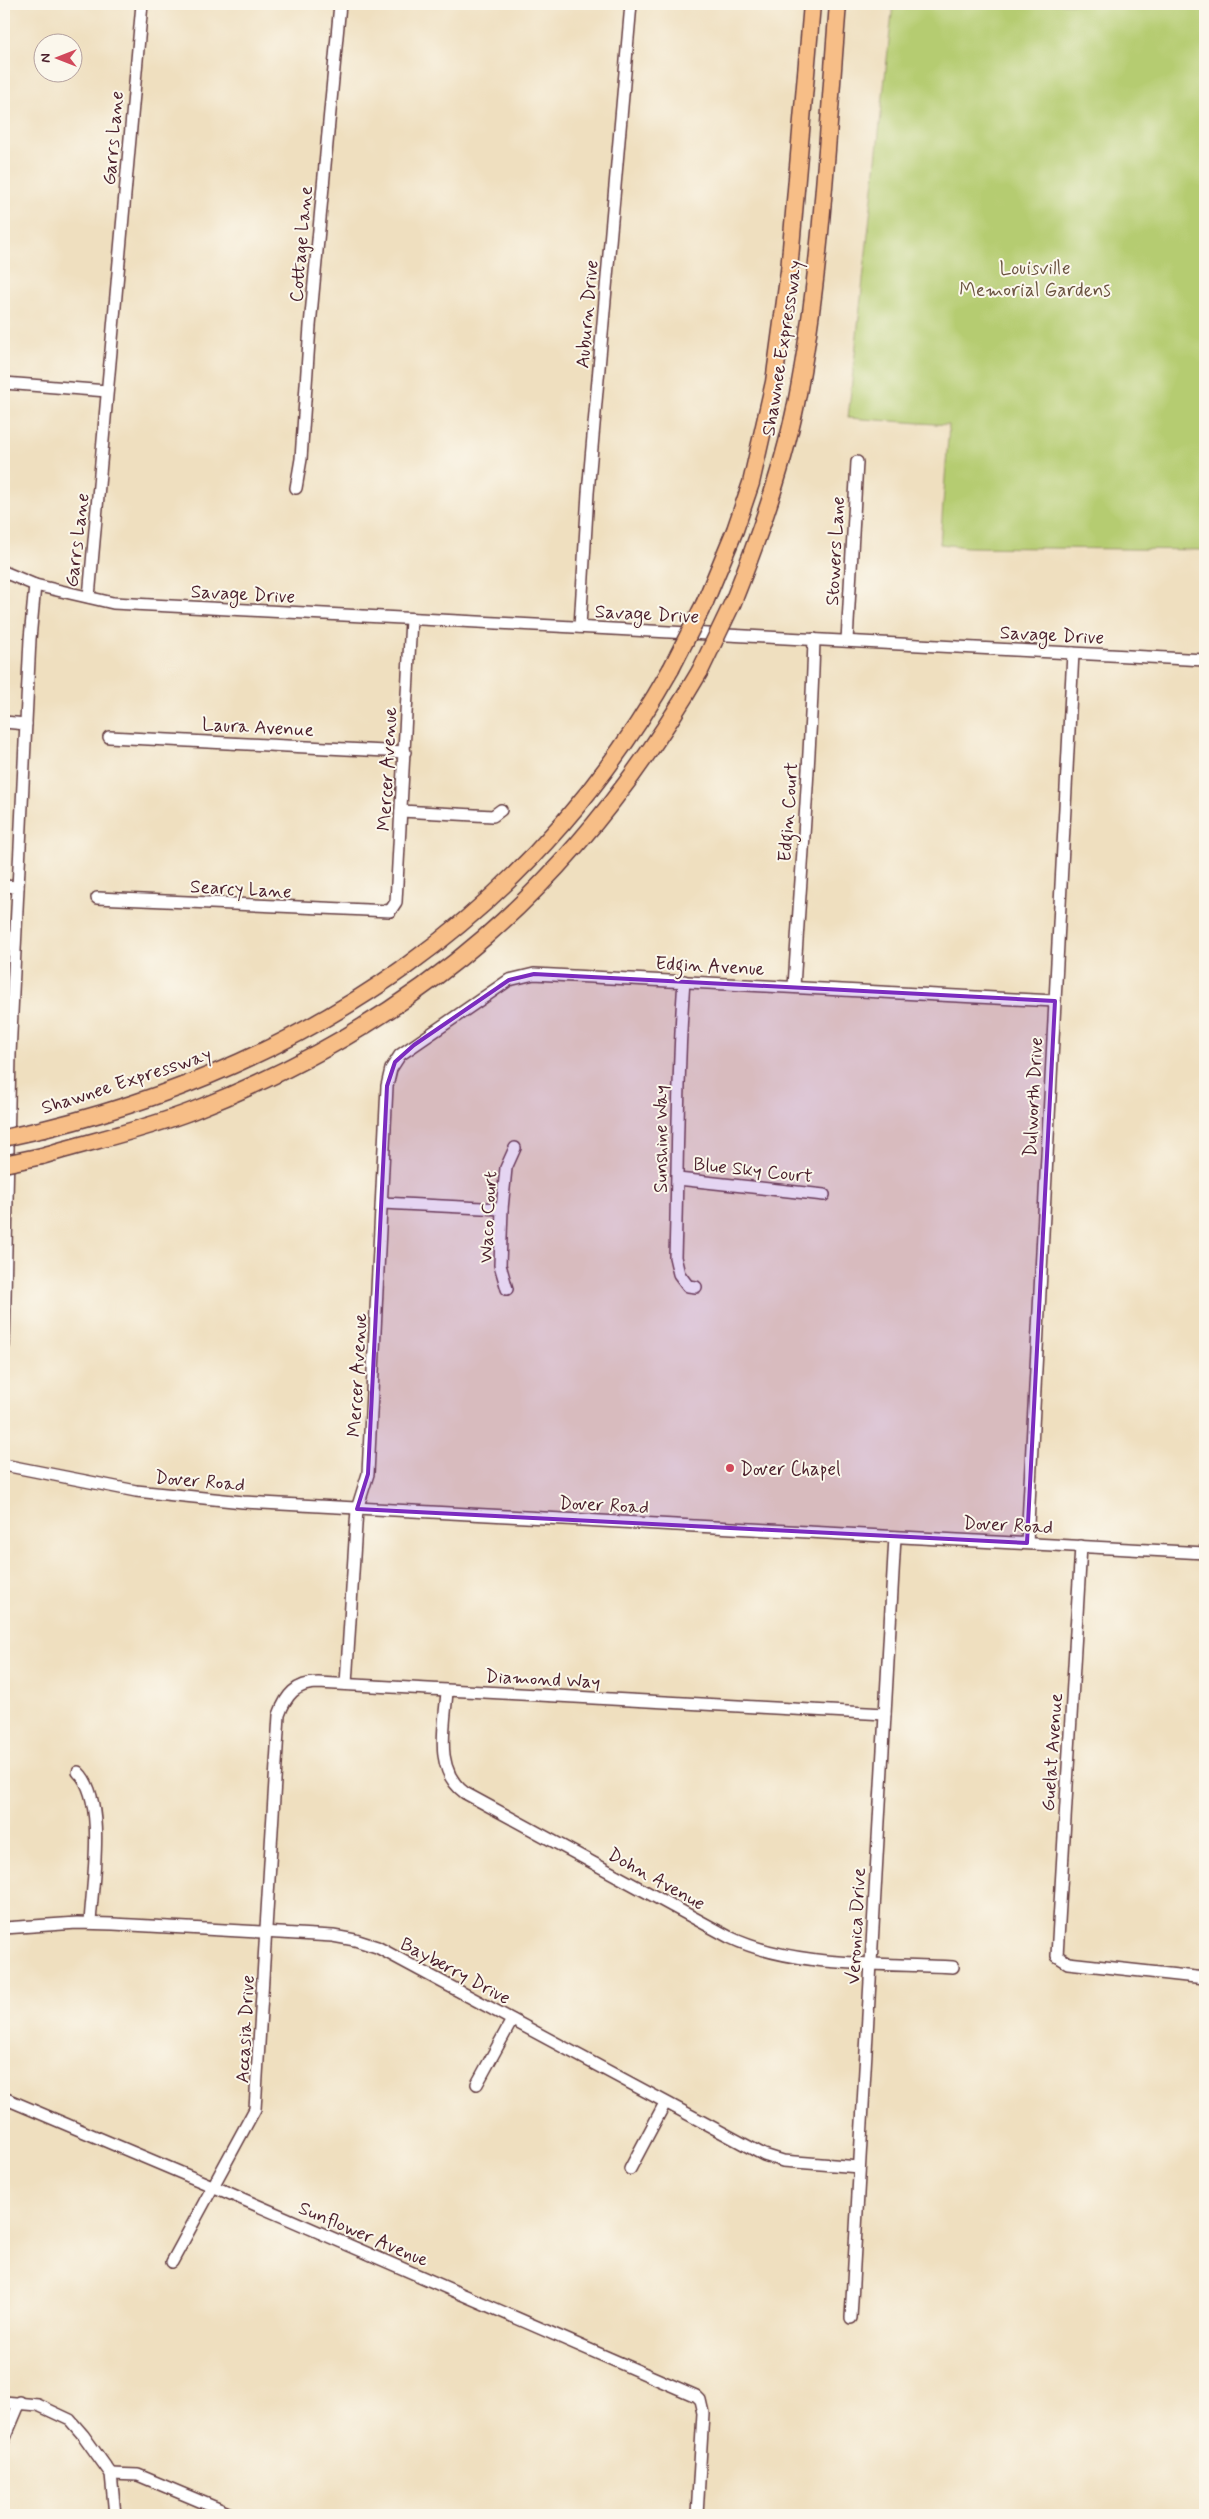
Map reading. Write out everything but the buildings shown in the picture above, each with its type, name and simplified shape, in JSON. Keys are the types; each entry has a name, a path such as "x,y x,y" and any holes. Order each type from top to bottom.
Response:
{"highway":[{"name":"Shawnee Expressway","path":"4,1138 44,1129 170,1092 245,1061 303,1032 360,999 412,963 457,928 501,889 557,831 607,769 652,702 705,602 735,530 751,482 774,382 789,270 812,4"},
{"name":"Shawnee Expressway","path":"4,1164 42,1156 127,1133 191,1111 267,1079 339,1041 386,1013 439,976 525,901 580,843 649,754 700,671 733,602 770,505 796,405 805,353 817,253 838,4"}],"street":[{"name":"Garrs Lane","path":"4,1346 7,1054 34,585 89,597 142,4"},
{"name":"Cottage Lane","path":"296,488 301,459 310,326 340,4"},
{"name":"Auburn Drive","path":"580,627 588,492 631,4"},
{"path":"4,384 107,391"},
{"name":"Stowers Lane","path":"847,641 857,462"},
{"path":"4,572 34,585"},
{"name":"Savage Drive","path":"89,597 113,603 1205,660"},
{"name":"Mercer Avenue","path":"382,912 390,911 396,902 411,619"},
{"name":"Edgin Court","path":"794,987 806,780 812,714 814,639"},
{"name":"Dulworth Drive","path":"1027,1543 1073,653"},
{"path":"4,722 26,724"},
{"name":"Laura Avenue","path":"109,737 405,752"},
{"path":"402,811 493,816 501,810"},
{"path":"4,886 18,887"},
{"name":"Searcy Lane","path":"97,898 382,912"},
{"name":"Edgin Avenue","path":"393,1066 400,1055 509,980 534,974 1055,1000"},
{"name":"Sunshine Way","path":"684,981 677,1088 679,1138 675,1257 676,1268 688,1286 696,1287"},
{"name":"Mercer Avenue","path":"346,1684 357,1509 368,1474 387,1086 393,1066"},
{"name":"Waco Court","path":"507,1289 500,1265 502,1210 506,1168 515,1148"},
{"name":"Blue Sky Court","path":"678,1179 824,1195"},
{"path":"382,1202 502,1210"},
{"name":"Dover Road","path":"4,1465 94,1484 171,1496 357,1509 1205,1553"},
{"name":"Veronica Drive","path":"851,2318 895,1537"},
{"name":"Guelat Avenue","path":"1081,1546 1057,1956 1068,1963 1205,1978"},
{"name":"Diamond Way","path":"274,1778 279,1715 287,1697 300,1686 308,1683 885,1714"},
{"name":"Dohn Avenue","path":"447,1691 444,1761 450,1779 465,1793 743,1944 784,1956 953,1967"},
{"path":"78,1772 90,1792 95,1812 90,1923"},
{"name":"Accasia Drive","path":"172,2262 255,2109 267,1932 274,1778"},
{"name":"Bayberry Drive","path":"4,1928 90,1923 344,1937 367,1944 764,2155 783,2161 859,2167"},
{"path":"477,2084 512,2020"},
{"name":"Sunflower Avenue","path":"4,2098 690,2392 700,2400 702,2410 697,2515"},
{"path":"630,2170 664,2103"},
{"path":"4,2402 38,2405 70,2420 83,2434 111,2474 115,2515"},
{"path":"4,2440 20,2402"},
{"path":"111,2474 138,2475 233,2515"}],"highlighted area":[{"path":"534,974 1055,1001 1027,1543 357,1509 368,1474 387,1086 395,1062 414,1045 509,980"}],"green space":[{"name":"Louisville Memorial Gardens","path":"893,4 1205,4 1205,550 967,547 940,544 949,425 848,418"}],"place":[{"name":"Dover Chapel","path":"730,1468"}]}
